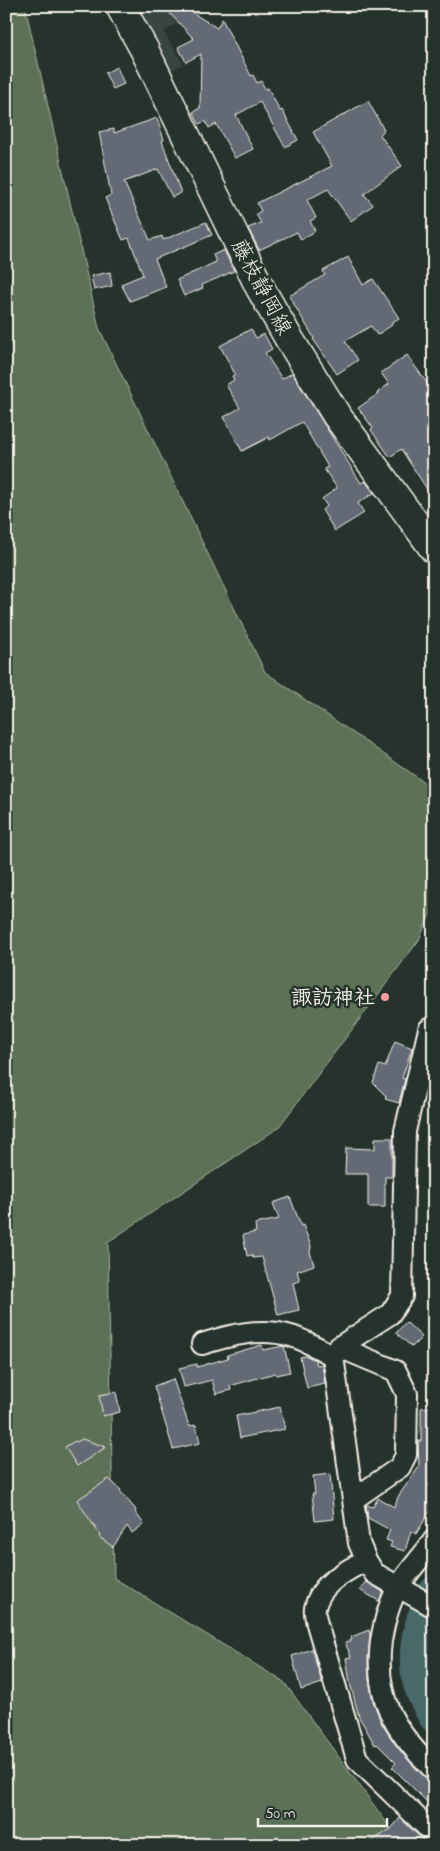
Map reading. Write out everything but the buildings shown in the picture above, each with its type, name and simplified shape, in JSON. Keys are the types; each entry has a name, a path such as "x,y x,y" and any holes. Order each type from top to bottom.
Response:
{"main road":[{"name":"藤枝静岡線","path":"120,6 144,49 260,286 288,337 337,416 434,549"}],"street":[{"path":"336,1351 390,1314 402,1296 405,1131 429,1029 434,1026"},
{"path":"202,1344 236,1334 273,1333 291,1336 396,1371 407,1394 406,1455 400,1467 354,1499"},
{"path":"336,1351 359,1543 374,1573 434,1608"},
{"path":"434,1540 401,1588 383,1628 379,1659 382,1690 388,1709 410,1747 434,1770"},
{"path":"366,1560 336,1577 321,1592 315,1609 317,1624 357,1759 434,1834"}],"shaded area":[{"path":"132,6 193,6 195,11 164,32 183,64 167,72"}],"green space":[{"path":"6,6 25,6 99,328 265,672 434,789 434,905 419,940 278,1128 108,1242 114,1578 284,1682 403,1845 6,1845"}],"waterway":[{"path":"434,1592 425,1610 419,1630 415,1660 420,1688 434,1717"}],"place":[{"name":"諏訪神社","path":"385,997"}]}
